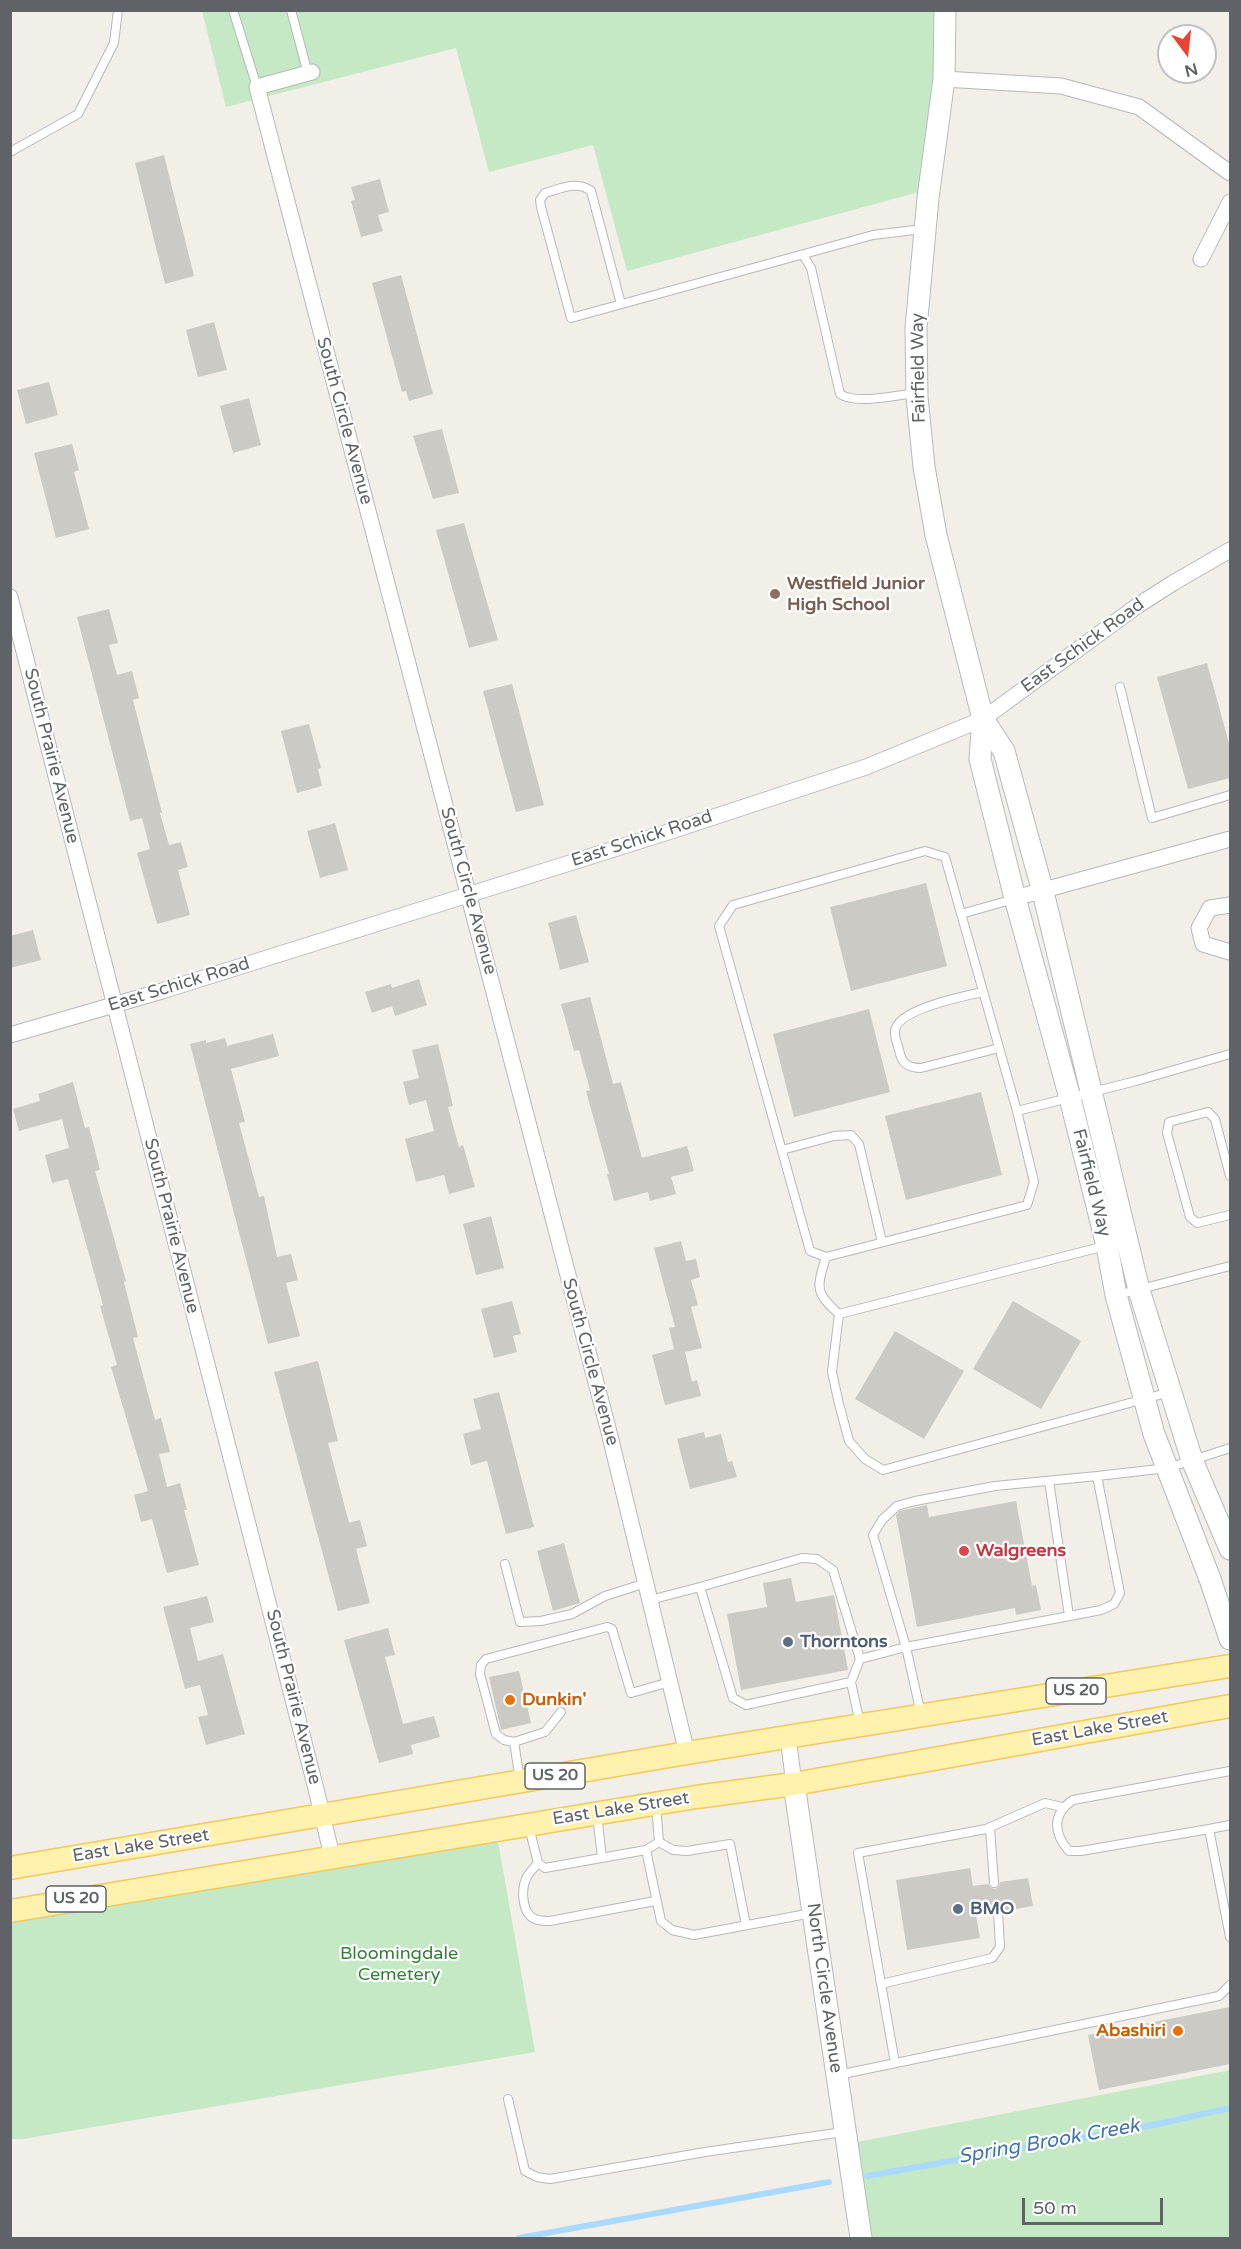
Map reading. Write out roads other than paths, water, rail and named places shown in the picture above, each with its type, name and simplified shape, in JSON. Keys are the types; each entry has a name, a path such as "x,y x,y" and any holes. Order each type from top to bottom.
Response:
{"main road":[{"name":"East Lake Street","path":"10,1868 687,1753 1230,1666"},
{"name":"East Lake Street","path":"10,1911 656,1803 794,1784 1230,1706"}],"street":[{"name":"Fairfield Way","path":"945,10 944,79 925,229 916,328 917,393 924,467 936,535 983,719 980,759 1015,898 1070,1098 1107,1246 1116,1295 1154,1434 1230,1639"},
{"path":"256,87 310,73"},
{"path":"944,79 1061,86 1139,107 1230,173"},
{"name":"South Circle Avenue","path":"256,87 608,1428 687,1753"},
{"path":"1201,259 1230,202"},
{"name":"East Schick Road","path":"10,1035 114,1005 662,834 866,767 983,719 1137,606 1230,550"},
{"name":"South Prairie Avenue","path":"10,597 332,1856"},
{"name":"Fairfield Way","path":"983,719 1004,751 1042,892 1139,1290 1192,1460 1230,1549"},
{"path":"1015,898 1230,838"},
{"path":"1230,905 1210,909 1199,928 1203,944 1230,952"},
{"name":"North Circle Avenue","path":"788,1737 861,2238"}],"lane":[{"path":"10,152 78,114 114,43 117,10"},
{"path":"233,10 256,87"},
{"path":"291,10 310,73"},
{"path":"621,304 591,191 577,185 545,193 540,200 541,207 571,318 873,235 925,229"},
{"path":"803,255 812,268 840,394 845,398 860,399 917,393"},
{"path":"1120,687 1152,818 1230,795"},
{"path":"925,851 945,857 961,914 1017,1111 1034,1182 1027,1205 826,1257 810,1251 720,926 734,905 925,851"},
{"path":"961,914 1015,898"},
{"path":"983,992 920,1008 898,1023 895,1031 902,1062 911,1068 921,1068 999,1048"},
{"path":"1017,1111 1136,1082 1230,1054"},
{"path":"1230,1176 1215,1119 1208,1112 1169,1122 1167,1133 1190,1217 1197,1222 1230,1215"},
{"path":"782,1150 834,1136 851,1135 859,1144 882,1242"},
{"path":"839,1314 1107,1246 1129,1244"},
{"path":"826,1257 819,1282 823,1300 839,1314"},
{"path":"1116,1295 1230,1266"},
{"path":"839,1314 832,1372 838,1404 849,1441 865,1459 883,1470 1171,1391"},
{"path":"921,1716 906,1647 873,1535 882,1520 897,1506 995,1486 1168,1468 1230,1448"},
{"path":"860,1659 906,1647 1101,1610 1114,1604 1120,1593 1097,1476"},
{"path":"1049,1481 1069,1616"},
{"path":"650,1600 802,1558 817,1559 833,1570 860,1659 851,1682 860,1725"},
{"path":"505,1564 520,1622 541,1621 572,1614 605,1596 646,1583"},
{"path":"700,1587 734,1698 746,1705 851,1682"},
{"path":"561,1712 545,1731 514,1742 504,1740 496,1734 480,1674 481,1665 486,1659 607,1627 612,1629 631,1693 670,1682"},
{"path":"514,1742 520,1782"},
{"path":"1230,1772 1073,1800 1062,1807 1056,1819 1062,1843 1069,1851 1081,1851 1230,1825"},
{"path":"656,1803 659,1842"},
{"path":"895,2063 858,1852 990,1828 1045,1803 1062,1807"},
{"path":"597,1813 602,1858"},
{"path":"528,1824 538,1863 546,1868 646,1850 659,1842"},
{"path":"990,1828 994,1883"},
{"path":"1209,1829 1230,1937"},
{"path":"659,1842 674,1851 730,1844 746,1925"},
{"path":"646,1850 660,1921 672,1930 694,1935 813,1913"},
{"path":"538,1863 526,1877 523,1889 529,1916 537,1921 550,1921 655,1901"},
{"path":"881,1983 992,1958 1000,1947 998,1911"},
{"path":"837,2075 1219,1996 1230,1985"},
{"path":"508,2098 525,2171 537,2177 550,2179 705,2152 845,2132"}],"waterway":[{"name":"Spring Brook Creek","path":"867,2176 1153,2125 1230,2108"},
{"name":"Spring Brook Creek","path":"519,2238 829,2182"}],"place":[{"name":"Westfield Junior High School","path":"775,594"},
{"name":"Walgreens","path":"964,1551"},
{"name":"Thorntons","path":"788,1642"},
{"name":"Dunkin'","path":"510,1700"},
{"name":"BMO","path":"958,1909"},
{"name":"Abashiri","path":"1178,2031"}],"park label":[{"name":"Bloomingdale Cemetery","path":"399,1964"}]}
